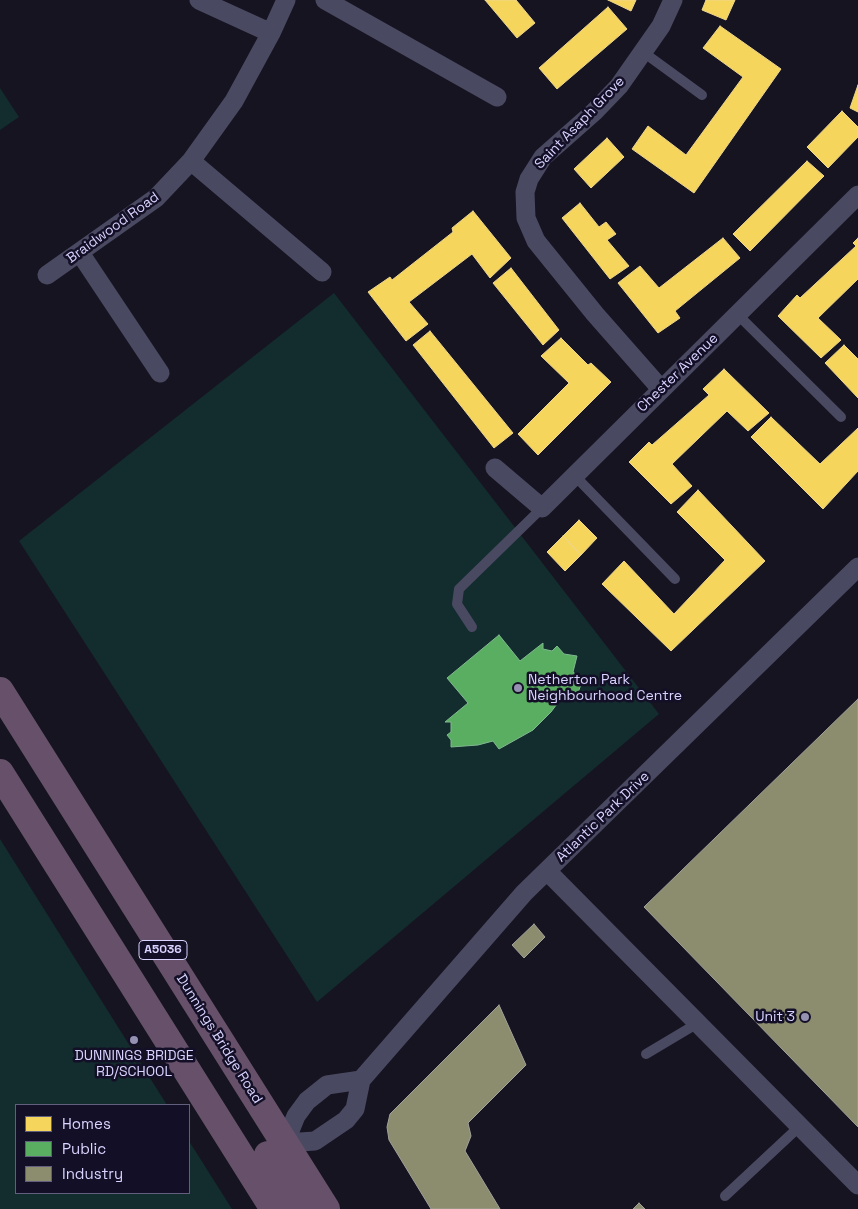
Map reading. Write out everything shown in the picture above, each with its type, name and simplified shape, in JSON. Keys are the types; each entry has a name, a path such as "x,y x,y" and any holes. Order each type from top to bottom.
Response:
{"highway":[{"name":"Dunnings Bridge Road","path":"0,691 267,1155 274,1209"},
{"name":"Dunnings Bridge Road","path":"0,773 267,1155 326,1209"},
{"path":"267,1155 299,1209"}],"street":[{"path":"199,0 271,34"},
{"name":"Braidwood Road","path":"47,276 156,198 191,161 234,101 271,34 286,0"},
{"path":"325,0 497,97"},
{"name":"Saint Asaph Grove","path":"661,389 594,314 536,241 526,218 525,205 529,179 543,157 594,112 619,86 661,26 673,0"},
{"path":"191,161 322,272"},
{"name":"Chester Avenue","path":"542,508 858,195"},
{"path":"80,253 160,373"},
{"path":"495,468 542,508"},
{"name":"Atlantic Park Drive","path":"267,1155 315,1141 346,1120 355,1109 361,1080 497,923 547,871 858,567"},
{"path":"547,871 858,1185"},
{"path":"267,1155 308,1101 326,1085 361,1080"}],"lane":[{"path":"643,52 702,95"},
{"path":"738,315 841,417"},
{"path":"575,476 675,579"},
{"path":"472,627 457,604 459,589 542,508"},
{"path":"646,1054 698,1023"},
{"path":"725,1196 800,1126"}],"green space":[{"path":"0,88 19,117 0,130"},
{"path":"334,293 659,714 317,1002 19,541"},
{"path":"0,839 166,1104 15,1104 15,1194 190,1194 190,1143 232,1209 0,1209"}],"building: Homes":[{"path":"485,0 516,0 535,23 517,38"},
{"path":"608,0 636,0 631,11"},
{"path":"706,0 735,0 726,20 702,10"},
{"path":"608,7 627,29 557,89 539,68"},
{"path":"720,26 781,69 694,193 632,149 648,126 686,155 743,77 703,48"},
{"path":"858,85 858,112 850,108"},
{"path":"842,111 858,127 858,137 828,168 807,147"},
{"path":"607,138 624,157 591,188 574,169"},
{"path":"807,161 824,176 750,251 733,234"},
{"path":"580,203 599,227 606,222 616,234 607,240 629,266 610,279 562,218"},
{"path":"473,211 511,258 490,278 472,254 409,302 428,324 406,341 368,292 390,277 392,280 453,232 452,228"},
{"path":"723,238 740,258 675,311 680,318 658,333 618,283 640,266 659,288"},
{"path":"858,238 858,279 818,318 841,340 821,358 778,316 797,295 800,298 856,246 853,243"},
{"path":"511,268 559,330 543,345 493,283"},
{"path":"430,331 513,433 494,448 413,345"},
{"path":"561,338 588,365 591,363 611,382 538,455 518,434 569,383 541,356"},
{"path":"844,345 858,359 858,398 825,363"},
{"path":"724,369 769,413 748,431 727,411 672,464 692,486 671,504 629,462 649,442 652,445 709,395 703,389"},
{"path":"771,417 820,464 858,428 858,471 823,509 751,437"},
{"path":"698,490 765,561 671,651 602,584 624,561 674,614 725,560 677,512"},
{"path":"579,520 597,538 581,555 563,536"},
{"path":"563,536 581,555 565,571 547,552"}],"building: Public":[{"name":"Netherton Park Neighbourhood Centre","path":"499,635 520,661 543,643 543,649 552,651 557,646 564,654 577,656 573,672 578,676 581,684 578,693 571,698 562,697 551,712 533,730 499,749 493,741 478,745 451,747 451,740 447,735 451,732 451,722 445,722 468,703 447,678"}],"building: Industry":[{"name":"Unit 3","path":"858,699 858,1127 644,907"},
{"path":"534,924 545,937 524,958 512,945"},
{"path":"499,1005 526,1065 468,1123 471,1136 465,1151 500,1209 431,1209 389,1140 387,1127 390,1114"},
{"path":"639,1203 645,1209 633,1209"}],"place":[{"name":"Netherton Park Neighbourhood Centre","path":"518,688"},
{"name":"Unit 3","path":"805,1017"},
{"name":"DUNNINGS BRIDGE RD/SCHOOL","path":"134,1040"}]}
